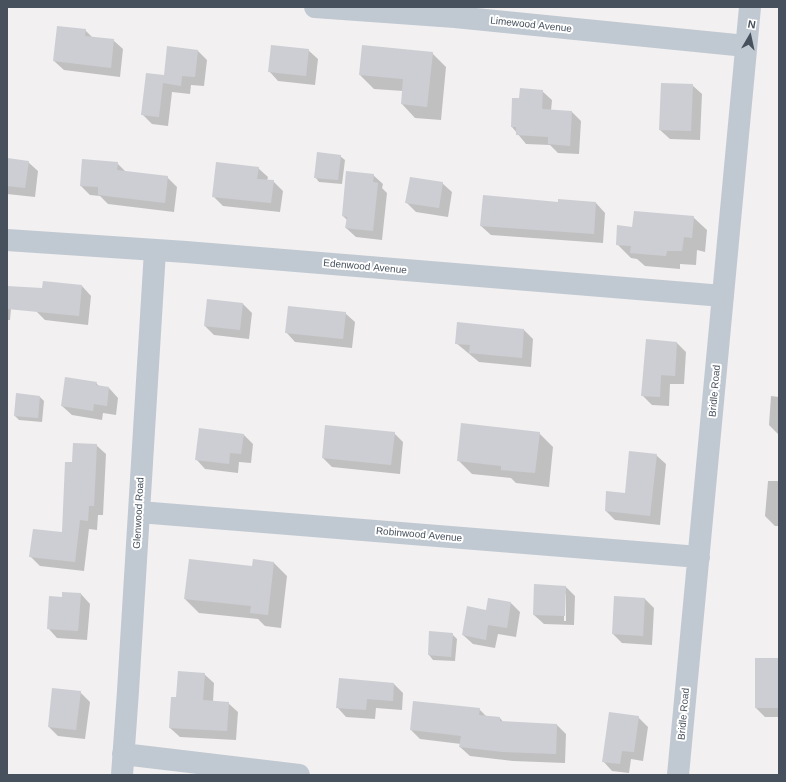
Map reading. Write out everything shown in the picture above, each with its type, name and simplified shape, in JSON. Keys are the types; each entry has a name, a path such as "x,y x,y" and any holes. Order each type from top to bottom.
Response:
{"street":[{"name":"Limewood Avenue","path":"315,7 455,17 746,46"},
{"name":"Bridle Road","path":"678,775 750,7"},
{"name":"Edenwood Avenue","path":"7,240 724,296"},
{"name":"Glenwood Road","path":"123,765 155,251"},
{"name":"Robinwood Avenue","path":"139,512 699,557"},
{"path":"123,765 299,775"}],"building":[{"path":"57,26 86,29 85,36 114,39 111,68 53,61"},
{"path":"271,45 309,49 306,76 268,72"},
{"path":"362,45 433,52 427,107 401,104 403,79 359,75"},
{"path":"167,46 198,50 195,77 182,76 181,86 163,83 159,117 141,115 146,73 164,75"},
{"path":"661,83 693,84 691,131 659,130"},
{"path":"520,88 543,90 542,109 572,111 570,146 548,144 548,137 516,135 516,127 511,127 512,98 519,98"},
{"path":"317,152 341,155 338,180 314,178"},
{"path":"7,158 29,161 25,188 7,186"},
{"path":"82,159 118,162 117,170 168,176 165,203 98,195 98,187 80,186"},
{"path":"216,162 259,167 257,179 274,180 271,203 212,197"},
{"path":"346,171 374,174 373,182 378,183 373,231 345,228 347,217 342,216"},
{"path":"410,177 443,182 439,208 405,203"},
{"path":"483,195 558,202 558,199 596,202 594,234 480,226"},
{"path":"634,211 694,216 692,238 684,237 682,251 667,251 666,256 630,253 631,246 616,245 617,225 632,227"},
{"path":"43,281 82,285 79,316 7,309 7,286 42,288"},
{"path":"207,299 243,303 240,330 204,326"},
{"path":"288,306 346,312 343,339 285,333"},
{"path":"457,322 524,329 522,358 469,353 470,345 455,344"},
{"path":"646,339 677,342 675,376 661,375 660,397 641,396"},
{"path":"65,377 97,382 96,385 109,387 107,406 94,404 93,411 61,406"},
{"path":"16,393 40,396 38,418 14,416"},
{"path":"461,423 540,432 535,473 501,470 501,466 457,461"},
{"path":"325,425 395,432 391,465 322,458"},
{"path":"199,428 244,434 241,454 230,453 229,464 195,460"},
{"path":"73,443 97,444 94,506 89,506 88,521 80,520 75,562 29,557 33,529 62,532 65,462 72,462"},
{"path":"629,451 657,454 650,516 605,511 606,491 625,493"},
{"path":"189,559 252,566 253,559 274,562 268,615 250,613 251,606 184,599"},
{"path":"534,584 566,586 565,616 533,615"},
{"path":"62,592 81,593 78,631 47,629 49,596 62,597"},
{"path":"614,596 645,598 643,636 612,634"},
{"path":"488,598 511,602 507,628 488,625 486,640 462,635 467,606 486,610"},
{"path":"429,631 453,633 451,657 428,655"},
{"path":"755,658 779,658 779,708 755,708"},
{"path":"178,671 205,673 203,700 229,702 227,731 169,728 171,697 176,697"},
{"path":"339,678 394,683 393,701 367,699 366,710 336,708"},
{"path":"52,688 81,691 76,730 48,727"},
{"path":"413,701 480,708 479,715 500,717 500,721 557,724 556,754 503,752 459,747 461,736 410,730"},
{"path":"609,712 639,716 634,752 622,751 620,764 602,762"}]}
